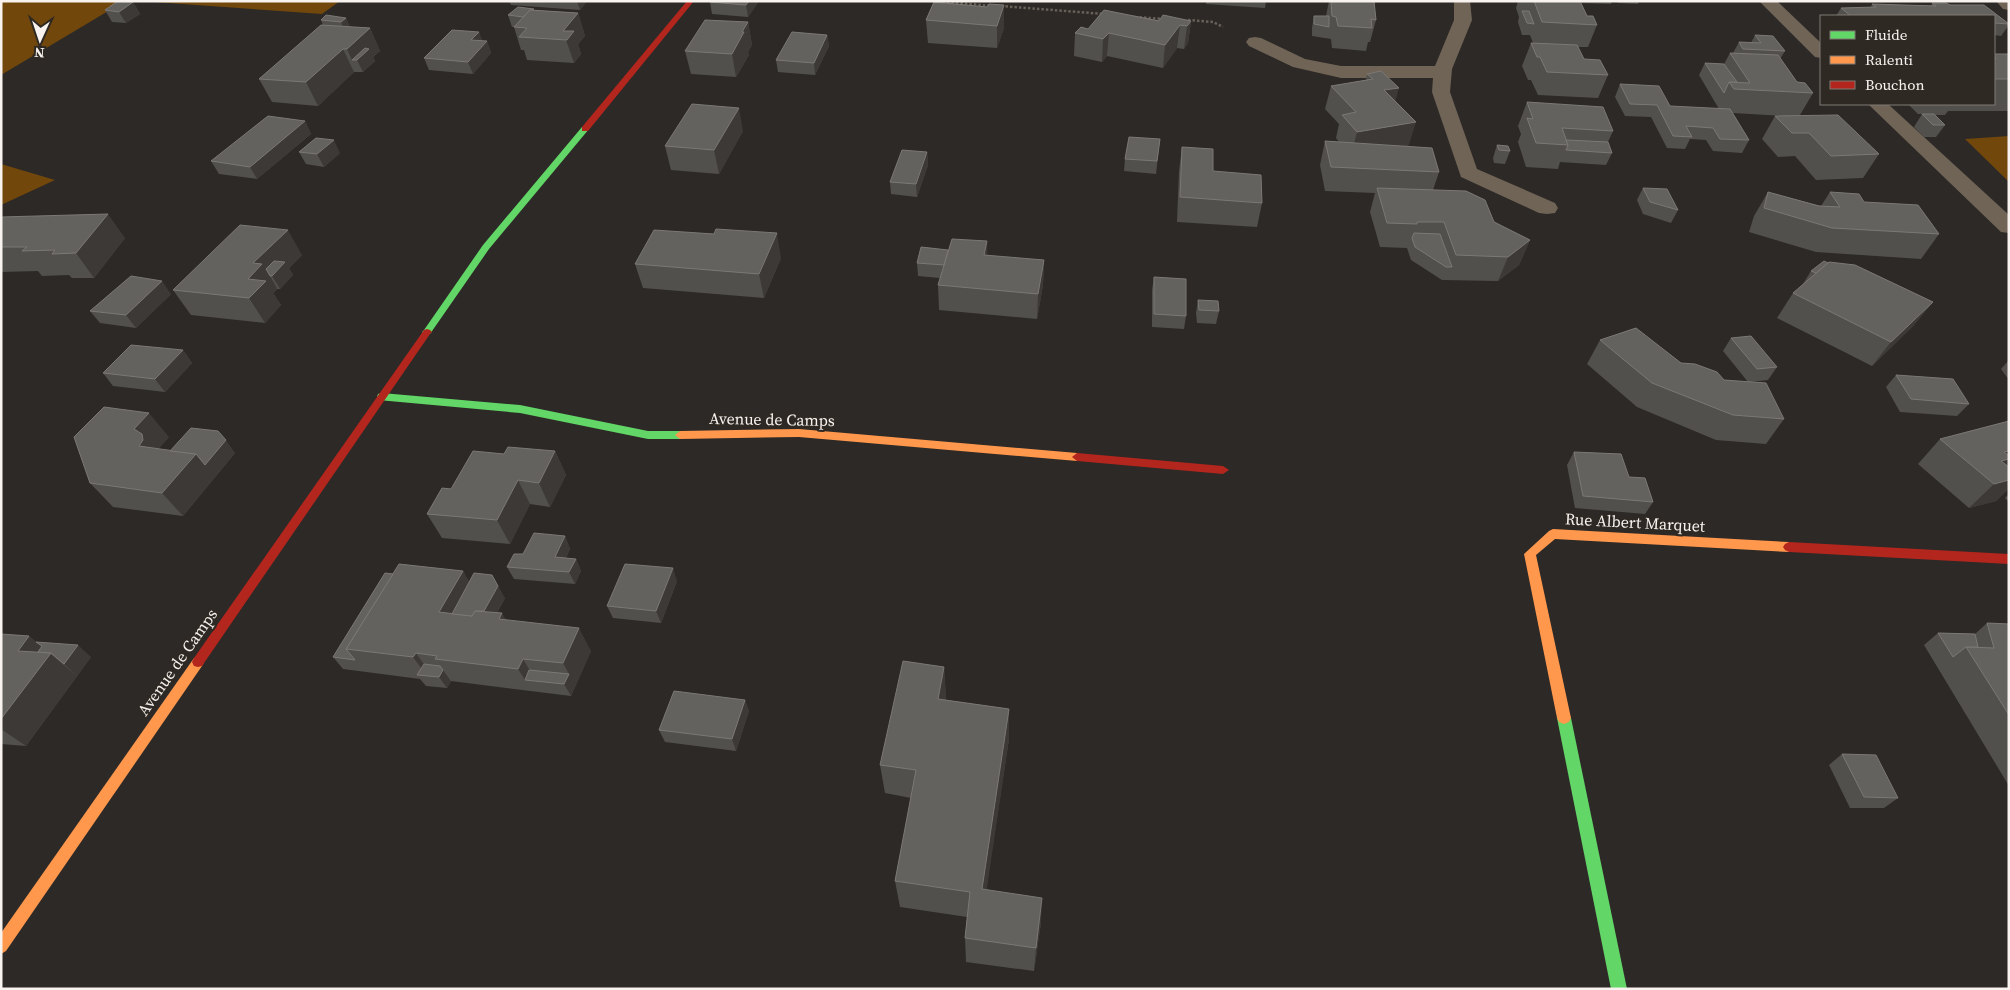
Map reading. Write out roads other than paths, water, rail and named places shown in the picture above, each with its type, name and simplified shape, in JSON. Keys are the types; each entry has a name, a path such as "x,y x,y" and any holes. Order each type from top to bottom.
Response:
{"street":[{"name":"Avenue de Camps","path":"1,946 486,247 691,1"},
{"path":"1462,1 1463,20 1443,72 1442,92 1468,173 1547,208"},
{"path":"1767,1 1820,52"},
{"path":"2004,1 2009,5"},
{"path":"1255,42 1299,63 1342,72 1443,72"},
{"path":"1878,105 2009,227"},
{"name":"Avenue de Camps","path":"382,398 520,409 648,435 799,433 1223,470"},
{"name":"Rue Albert Marquet","path":"1619,989 1530,554 1553,534 2009,559"}]}
